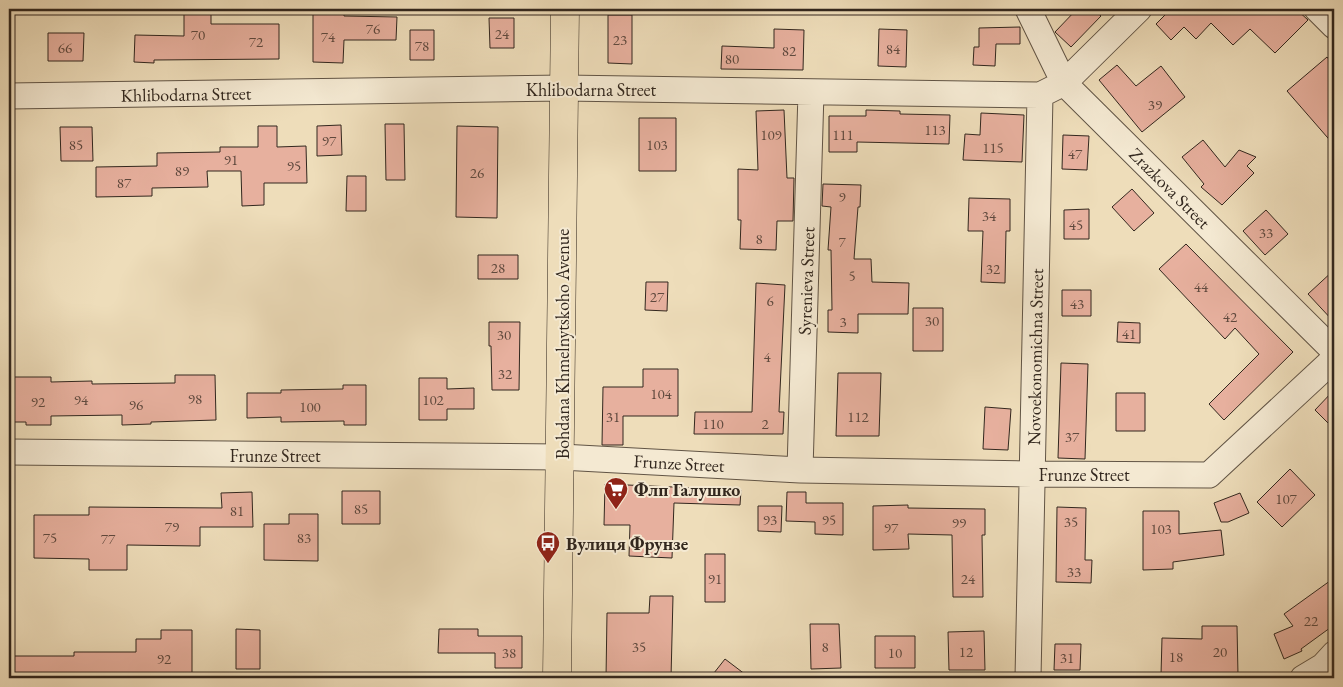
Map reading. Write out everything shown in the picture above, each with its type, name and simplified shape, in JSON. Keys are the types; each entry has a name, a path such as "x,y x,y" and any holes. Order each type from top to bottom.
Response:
{"main road":[{"name":"Bohdana Khmelnytskoho Avenue","path":"557,678 565,9"}],"street":[{"name":"Zrazkova Street","path":"1028,9 1064,84 1334,351"},
{"name":"Khlibodarna Street","path":"9,96 564,88 1040,95 1064,84 1139,9"},
{"path":"1317,9 1334,26"},
{"name":"Syrenieva Street","path":"800,470 811,92"},
{"name":"Novoekonomichna Street","path":"1028,678 1040,95"},
{"name":"Frunze Street","path":"9,452 561,457 800,470 1209,475 1334,358"},
{"path":"1303,678 1323,666 1334,654"}],"building":[{"path":"184,9 211,9 211,24 279,24 279,59 154,60 154,63 134,62 135,35 184,36"},
{"path":"313,9 344,9 344,16 397,17 396,40 344,40 343,63 313,62"},
{"path":"1077,9 1093,9 1101,16 1071,47 1055,32"},
{"path":"1171,9 1296,9 1308,20 1275,53 1250,29 1233,45 1211,23 1196,39 1184,27 1171,40 1156,24"},
{"path":"608,15 632,15 632,64 608,63"},
{"path":"489,18 514,18 514,48 490,48"},
{"path":"1020,27 1020,44 996,44 995,66 973,65 974,47 979,47 979,28"},
{"path":"774,29 804,30 803,70 721,69 722,46 774,48"},
{"path":"879,29 907,30 906,67 878,66"},
{"path":"410,30 434,30 434,60 410,60"},
{"path":"48,33 84,33 83,61 48,61"},
{"path":"1327,57 1334,66 1334,145 1287,91"},
{"path":"1117,65 1136,86 1161,66 1185,97 1142,132 1099,80"},
{"path":"784,110 787,178 794,178 793,221 777,221 776,250 740,249 741,220 738,220 738,169 758,170 756,111"},
{"path":"866,110 900,111 900,114 950,115 949,144 857,142 857,152 829,152 829,116 866,116"},
{"path":"981,113 1024,115 1022,162 963,160 965,134 980,135"},
{"path":"639,118 676,118 676,171 639,171"},
{"path":"385,124 404,124 405,180 386,180"},
{"path":"341,125 342,155 317,156 317,126"},
{"path":"258,126 277,126 277,147 306,146 307,183 264,183 264,205 242,206 241,171 207,171 208,187 152,188 152,196 96,197 96,167 157,166 157,153 220,152 220,147 258,147"},
{"path":"457,126 498,127 497,218 456,217"},
{"path":"60,127 92,127 93,161 61,161"},
{"path":"1063,135 1089,136 1087,170 1062,169"},
{"path":"1203,140 1225,167 1239,150 1256,157 1247,166 1254,173 1222,205 1201,187 1204,184 1182,157"},
{"path":"347,176 366,176 366,211 346,211"},
{"path":"823,184 861,185 854,259 871,259 872,282 909,283 908,314 858,314 858,333 828,332 828,310 832,310 831,250 828,250 831,207 822,206"},
{"path":"1132,189 1154,213 1134,231 1112,207"},
{"path":"969,198 1010,199 1010,231 1006,231 1005,283 981,282 983,231 968,231"},
{"path":"1089,209 1089,239 1064,239 1064,210"},
{"path":"1266,210 1288,234 1265,255 1243,231"},
{"path":"1186,244 1293,352 1224,420 1209,404 1259,354 1235,328 1225,339 1159,269"},
{"path":"478,255 518,255 518,279 478,279"},
{"path":"1334,270 1334,322 1308,294"},
{"path":"646,282 668,282 667,311 645,310"},
{"path":"756,283 785,285 779,412 784,412 783,434 694,434 695,412 752,412"},
{"path":"1062,290 1091,290 1091,316 1062,316"},
{"path":"913,308 943,308 943,351 913,351"},
{"path":"489,322 520,322 519,390 492,390"},
{"path":"1118,322 1140,323 1140,343 1117,342"},
{"path":"1061,363 1088,364 1085,459 1058,458"},
{"path":"643,369 678,369 678,416 623,416 623,445 602,445 603,387 643,387"},
{"path":"838,373 881,373 879,436 836,436"},
{"path":"175,375 215,375 216,420 122,425 122,415 51,416 51,425 26,425 26,422 9,422 9,377 51,377 51,382 92,381 92,384 175,383"},
{"path":"419,378 447,378 447,389 474,388 474,409 447,409 447,420 419,420"},
{"path":"343,385 366,385 366,425 344,425 344,421 281,422 281,417 247,418 247,393 281,393 281,390 343,389"},
{"path":"1334,390 1334,429 1315,410"},
{"path":"1116,393 1145,393 1145,431 1116,431"},
{"path":"985,407 1011,409 1008,450 983,449"},
{"path":"1290,469 1315,495 1282,527 1257,502"},
{"path":"605,484 741,490 740,505 674,503 672,558 629,556 630,525 604,525"},
{"path":"342,491 380,491 380,524 342,524"},
{"path":"252,492 253,527 200,527 200,546 127,545 127,570 89,570 89,559 34,558 34,515 89,515 89,507 222,508 221,493"},
{"path":"787,492 806,492 806,503 843,503 843,535 815,534 815,522 786,521"},
{"path":"1240,493 1249,513 1228,522 1221,522 1214,503"},
{"path":"908,505 908,508 985,509 985,535 982,535 983,597 953,597 952,535 908,534 909,549 873,550 873,506"},
{"path":"758,506 782,506 781,532 758,531"},
{"path":"1057,507 1086,508 1085,560 1092,560 1091,583 1056,582"},
{"path":"1143,511 1179,511 1179,534 1221,530 1224,555 1173,562 1173,569 1143,570"},
{"path":"289,514 318,514 318,561 264,560 264,524 289,524"},
{"path":"705,554 725,554 725,602 705,602"},
{"path":"1334,578 1334,625 1301,649 1302,651 1284,659 1274,634 1293,626 1284,614"},
{"path":"650,596 673,596 671,678 606,678 607,613 649,613"},
{"path":"810,624 839,624 841,668 811,669"},
{"path":"1202,626 1237,626 1238,675 1161,675 1162,638 1202,639"},
{"path":"236,629 260,630 260,669 236,669"},
{"path":"439,629 478,629 478,636 522,636 522,668 495,668 495,653 438,653"},
{"path":"161,630 192,630 192,678 9,678 9,656 74,656 74,652 136,652 136,639 161,639"},
{"path":"984,631 985,670 949,670 948,632"},
{"path":"875,636 915,636 915,668 875,668"},
{"path":"1055,644 1081,644 1080,670 1054,670"},
{"path":"725,659 750,678 710,678"}],"place":[{"name":"Флп Галушко","path":"616,510"},
{"name":"Вулиця Фрунзе","path":"548,564"}]}
